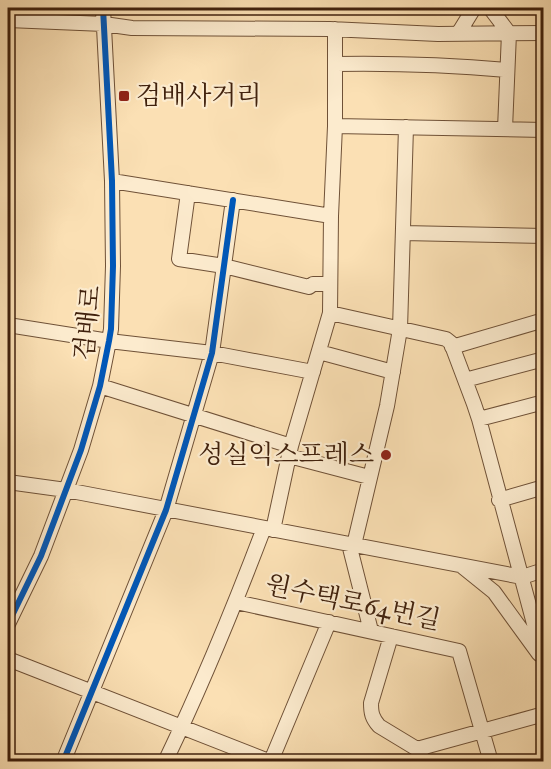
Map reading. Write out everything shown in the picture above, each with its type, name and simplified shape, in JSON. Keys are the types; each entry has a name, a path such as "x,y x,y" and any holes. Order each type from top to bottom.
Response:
{"street":[{"name":"검배로","path":"8,624 41,555 81,450 100,386 111,329 112,181 104,8"},
{"path":"458,34 474,8"},
{"path":"490,8 509,33 505,129"},
{"path":"8,20 104,24 132,28 335,29 438,34 543,33"},
{"path":"165,762 268,529 330,313 335,29"},
{"path":"335,64 401,63 507,70"},
{"path":"335,126 543,130"},
{"path":"371,631 352,544 387,406 400,329 406,127"},
{"path":"112,181 331,216"},
{"path":"188,193 179,259 224,266 309,286 330,284"},
{"path":"63,762 166,510 212,353 233,200"},
{"path":"404,233 543,236"},
{"path":"330,313 446,339 451,343 478,419 543,660"},
{"path":"452,346 543,320"},
{"path":"8,325 109,341 212,353 313,372"},
{"path":"319,352 393,372"},
{"path":"465,380 543,359"},
{"path":"100,386 369,477"},
{"path":"478,419 543,402"},
{"path":"8,482 66,490 522,577 543,570"},
{"path":"500,500 543,487"},
{"path":"460,565 494,591 543,660"},
{"name":"원수택로64번길","path":"236,602 459,651 482,730"},
{"path":"8,659 271,761 329,622"},
{"path":"391,636 371,703 371,713 379,726 420,755 482,730 543,714"},
{"path":"482,730 491,762"}],"cycle path":[{"path":"8,624 41,556 81,450 100,386 111,329 112,181 103,8"},
{"path":"63,762 166,510 212,353 233,200"}],"place":[{"name":"검배사거리","path":"124,96"},
{"name":"성실익스프레스","path":"386,455"}]}
